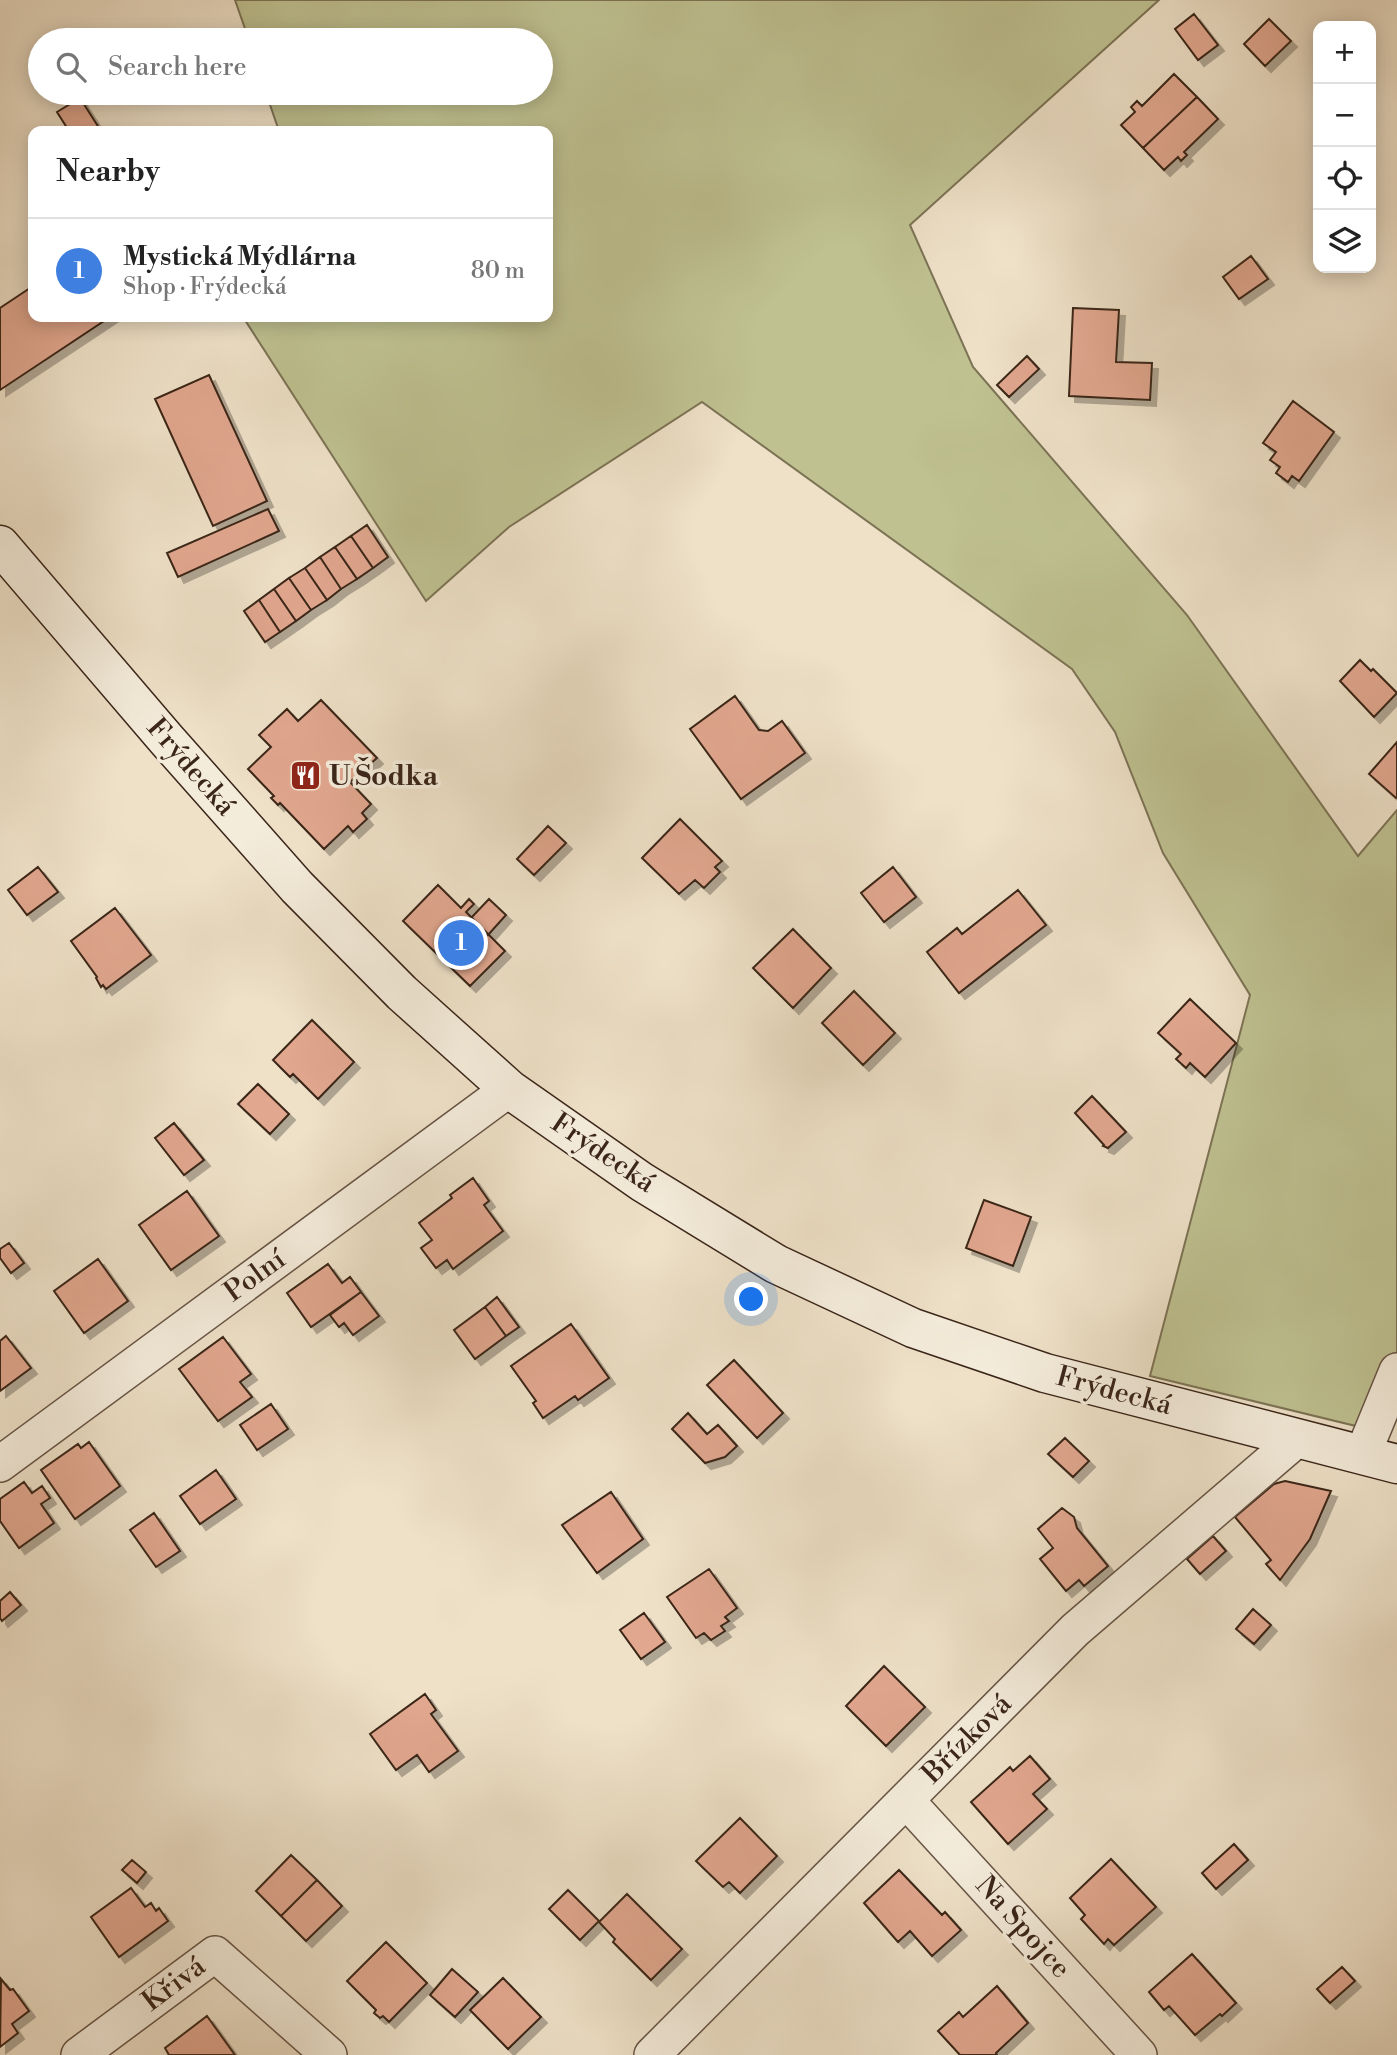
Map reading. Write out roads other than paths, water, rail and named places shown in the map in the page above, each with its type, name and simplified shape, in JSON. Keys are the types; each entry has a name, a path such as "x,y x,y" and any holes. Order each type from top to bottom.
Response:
{"main road":[{"name":"Frýdecká","path":"0,545 297,887 402,993 509,1089 642,1182 776,1264 913,1328 1045,1373 1380,1460"}],"street":[{"name":"Polní","path":"0,1464 509,1089"},
{"path":"1380,1460 1397,1371"},
{"name":"Břízková","path":"652,2055 1075,1630 1297,1439"},
{"name":"Na Spojce","path":"906,1800 1139,2055"},
{"name":"Křivá","path":"79,2055 215,1954 329,2055"}],"place":[{"name":"U Šodka","path":"306,776"},
{"name":"Mystická Mýdlárna","path":"461,943"}]}
